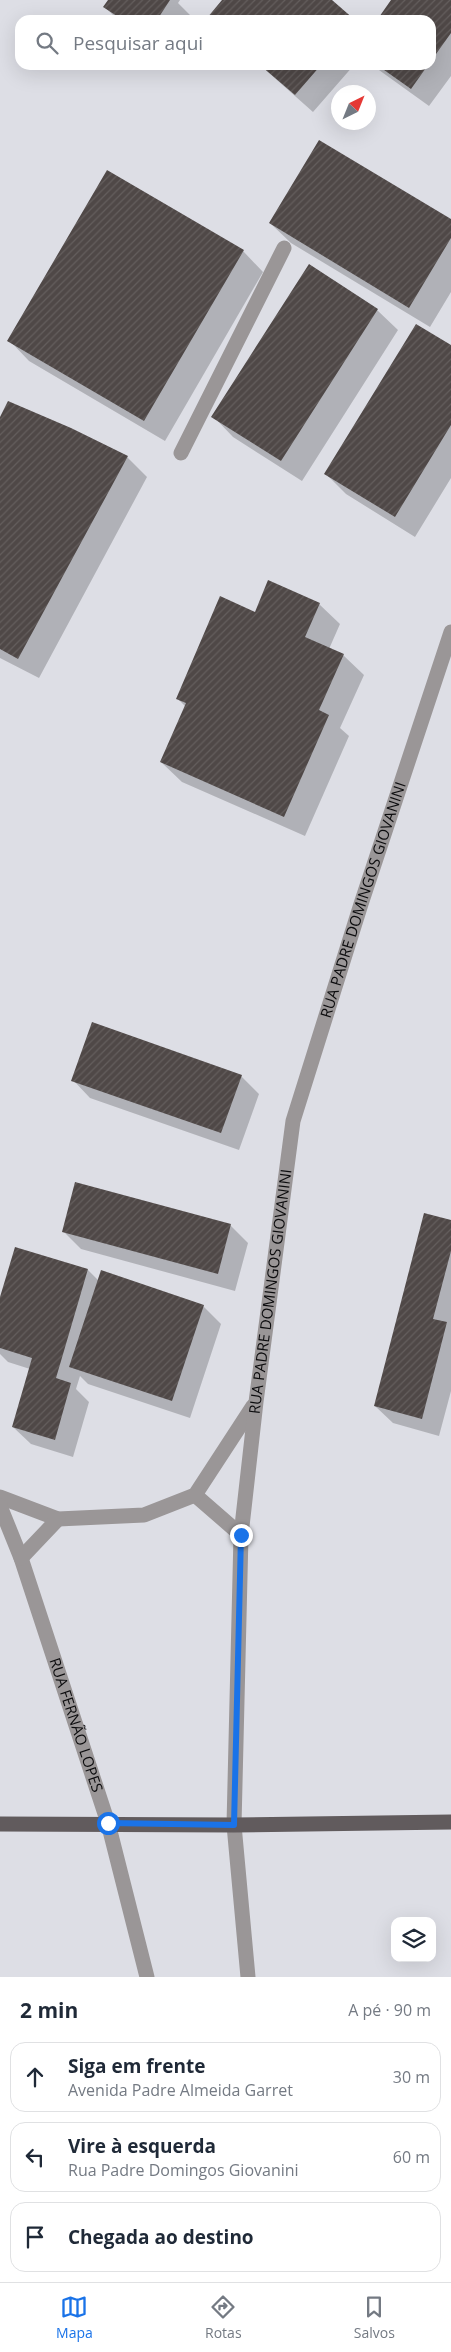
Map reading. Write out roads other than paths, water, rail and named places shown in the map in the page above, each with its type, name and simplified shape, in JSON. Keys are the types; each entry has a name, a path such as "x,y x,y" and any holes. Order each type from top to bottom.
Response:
{"main road":[{"path":"0,1824 234,1825 451,1822"}],"street":[{"path":"181,453 284,248"},
{"name":"RUA PADRE DOMINGOS GIOVANINI","path":"248,1977 234,1825 241,1535 256,1402 293,1121 360,904 451,632"},
{"path":"0,1497 58,1519 144,1515 195,1495 256,1402"},
{"path":"195,1495 241,1535"},
{"name":"RUA FERNÃO LOPES","path":"0,1506 20,1558 108,1823 147,1977"},
{"path":"20,1558 58,1519"}]}
